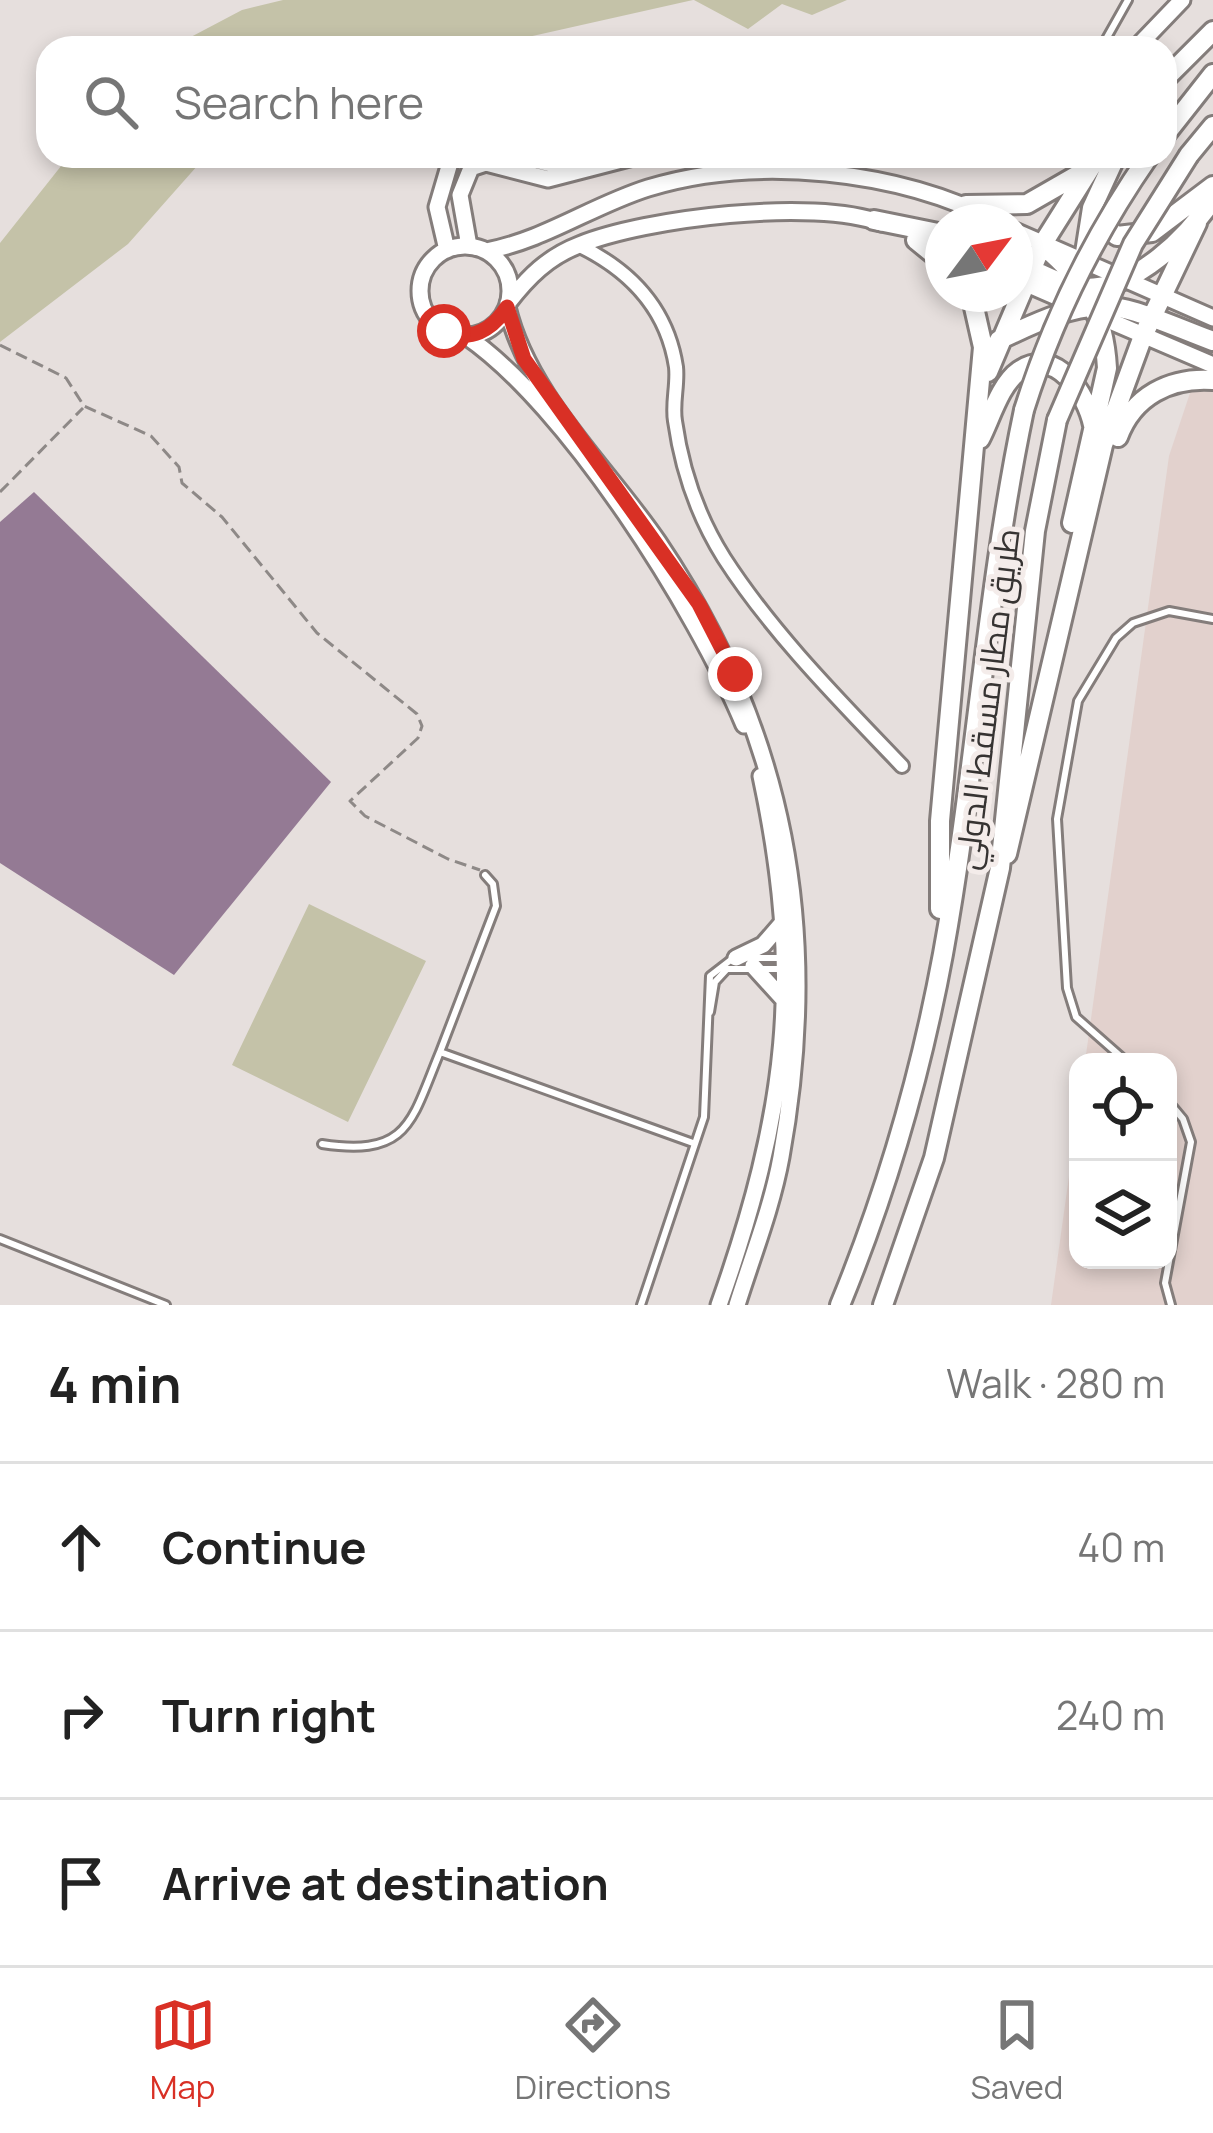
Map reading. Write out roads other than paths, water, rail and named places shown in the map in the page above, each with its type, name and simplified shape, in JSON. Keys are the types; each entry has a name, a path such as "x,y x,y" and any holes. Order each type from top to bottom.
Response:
{"main road":[{"path":"1177,67 1213,32"},
{"path":"1177,120 1213,74"},
{"name":"طريق مطار مسقط الدولي","path":"883,1305 934,1158 1000,868 1036,531 1057,420 1132,244 1213,126"},
{"path":"1028,204 1085,168"},
{"path":"1033,257 1090,168"},
{"path":"1042,711 1055,604 1107,368 1083,264 1092,208 1110,168"},
{"name":"طريق مطار مسقط الدولي","path":"840,1305 883,1190 943,955 998,547 1024,410 1060,310 1106,222 1141,168"},
{"path":"1092,208 1107,231 1137,235 1178,218 1213,186"},
{"path":"1000,868 1022,805 1103,445 1148,326 1213,199"},
{"path":"874,220 925,230"},
{"path":"999,340 1093,301 1197,223"},
{"path":"916,240 925,247"},
{"path":"1042,245 1093,301"},
{"path":"1033,278 1148,326 1213,341"},
{"path":"943,955 940,821 980,394 982,322 978,312"},
{"path":"980,394 1008,312"},
{"path":"973,453 1013,376 1026,367 1054,369 1070,377 1084,392 1094,430"},
{"path":"1088,508 1124,421 1137,404 1174,384 1213,380"}],"street":[{"path":"1148,36 1182,0"},
{"path":"447,250 436,207 448,168"},
{"path":"471,168 460,195 477,249 506,273 508,305 524,359 699,604 735,674 766,758 785,834 791,964 781,1160 737,1305"},
{"path":"505,168 548,179 592,168"},
{"path":"576,168 585,170"},
{"path":"719,1305 749,1222 777,1111 791,964 776,848 757,758 700,633 528,386 466,336 435,324 420,295 424,273 447,250 477,249 551,233 648,188 725,172 863,179 961,204"},
{"path":"466,336 498,322 532,272 578,245 734,214 784,212 874,220 925,243"},
{"path":"1033,240 1213,318"},
{"path":"578,245 608,259 642,288 666,326 676,370 674,415 684,474 724,557 764,612 902,766"},
{"path":"1148,326 1213,365"},
{"path":"736,958 763,945 782,922"},
{"path":"753,966 779,990 786,1006"}],"lane":[{"path":"1108,36 1127,0"},
{"path":"1117,1053 1076,1017 1067,988 1057,819 1078,700 1116,638 1133,623 1168,611 1213,619"},
{"path":"322,1144 361,1150 397,1138 409,1126 496,906 493,884 485,874"},
{"path":"641,1305 707,1103 710,976 736,958 791,964"},
{"path":"708,1021 720,974 735,966 791,964"},
{"path":"440,1052 692,1143"},
{"path":"1171,1305 1165,1283 1190,1142 1177,1112"},
{"path":"0,1239 166,1305"}]}
